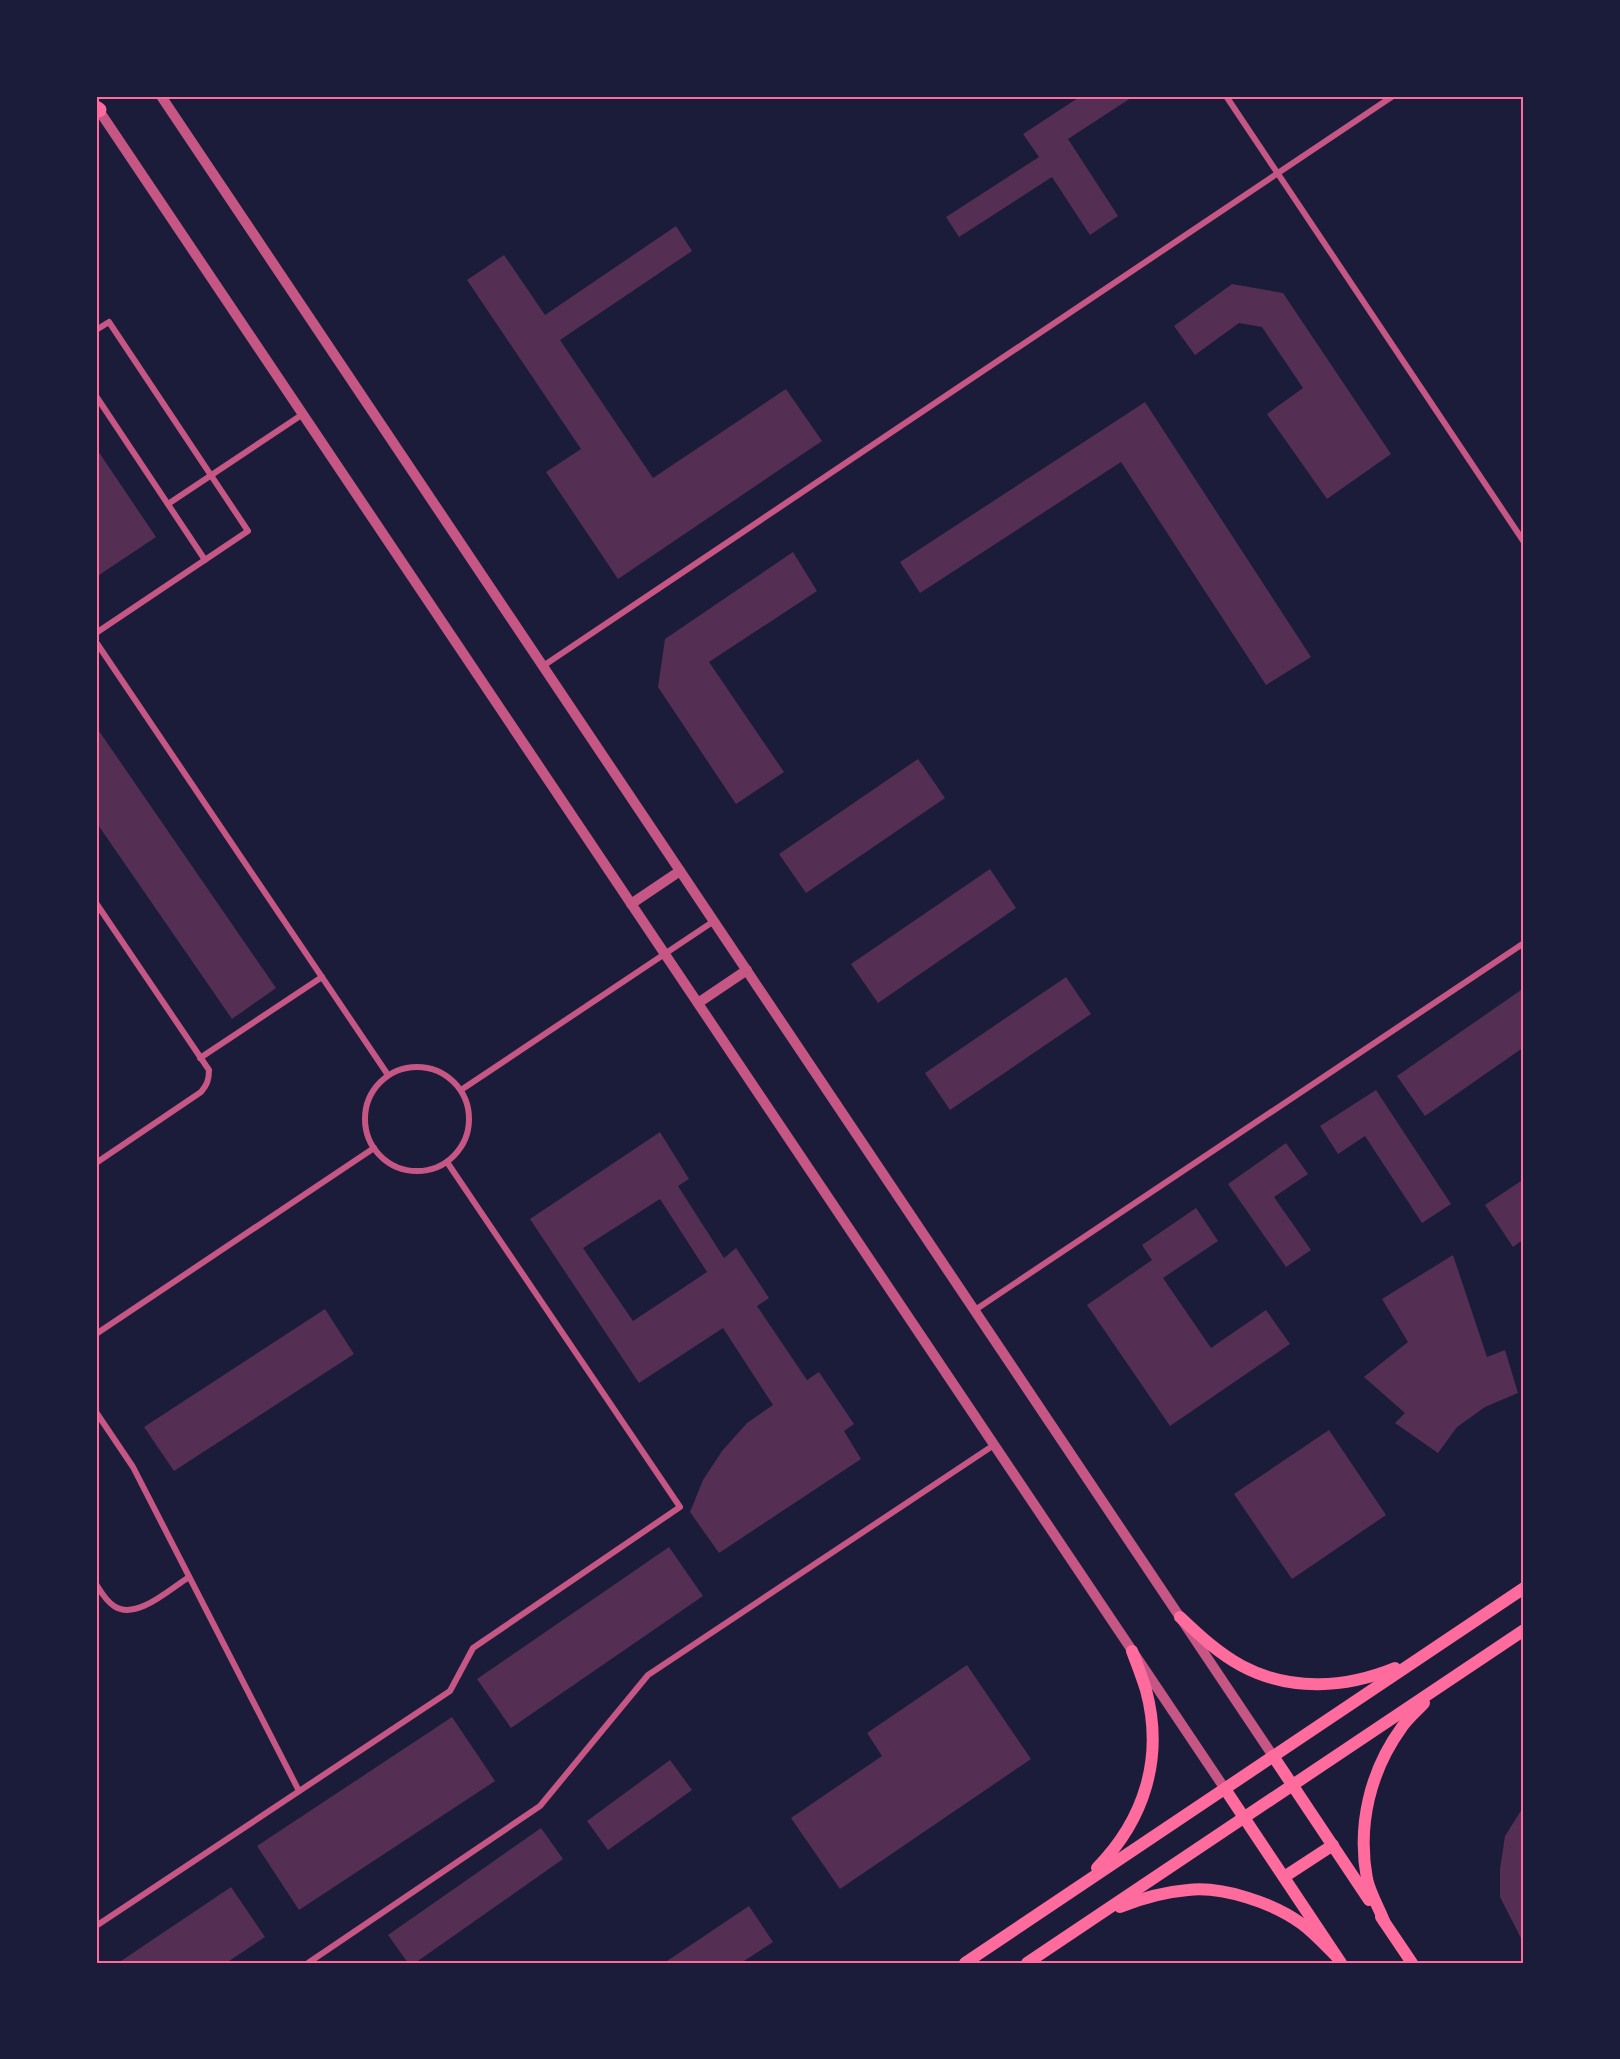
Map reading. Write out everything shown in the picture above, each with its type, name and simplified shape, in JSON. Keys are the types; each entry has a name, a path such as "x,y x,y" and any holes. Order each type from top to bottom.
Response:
{"main road":[{"path":"965,1963 1524,1588"},
{"path":"1180,1617 1211,1646 1243,1666 1286,1682 1326,1685 1371,1678 1419,1659"},
{"path":"1027,1963 1524,1630"},
{"path":"1078,1888 1113,1851 1137,1814 1150,1776 1153,1735 1146,1691 1132,1651"},
{"path":"1384,1922 1368,1881 1363,1847 1366,1804 1379,1766 1402,1726 1438,1688"},
{"path":"1273,1756 1412,1963"},
{"path":"1225,1789 1339,1959"},
{"path":"1284,1877 1332,1845"},
{"path":"1099,1915 1144,1898 1190,1889 1229,1893 1267,1904 1301,1924 1339,1959"}],"street":[{"path":"161,96 1273,1756"},
{"path":"1226,96 1524,542"},
{"path":"543,666 1393,96"},
{"path":"97,108 1225,1789"},
{"path":"96,330 109,322 248,531 96,633"},
{"path":"96,396 205,560"},
{"path":"168,504 303,414"},
{"path":"96,642 388,1076"},
{"path":"631,904 680,871"},
{"path":"96,903 208,1070 209,1078 201,1092 96,1163"},
{"path":"460,1090 714,921"},
{"path":"975,1311 1524,943"},
{"path":"698,1003 747,970"},
{"path":"200,1058 322,977"},
{"path":"423,1067 441,1072 460,1090 470,1115 468,1133 460,1150 447,1162 432,1170 416,1172 385,1161 374,1148 367,1134 365,1118 368,1101 376,1087 388,1076 405,1068 423,1067"},
{"path":"96,1334 374,1148"},
{"path":"96,1926 450,1691 473,1648 680,1507 447,1162"},
{"path":"96,1412 133,1467 299,1791"},
{"path":"308,1963 540,1806 648,1675 994,1445"},
{"path":"96,1584 107,1601 116,1608 128,1611 141,1609 189,1577"}],"building":[{"path":"1081,96 1134,96 1068,139 1118,216 1090,235 1052,177 959,237 946,217 1039,157 1023,134"},
{"path":"676,226 692,251 560,340 653,478 786,389 822,441 618,579 546,472 581,449 467,280 504,255 545,315"},
{"path":"1232,284 1283,293 1391,454 1327,499 1267,414 1303,388 1262,327 1239,323 1195,355 1174,326"},
{"path":"1145,402 1311,657 1266,685 1121,462 920,593 900,562"},
{"path":"96,448 156,537 96,577"},
{"path":"793,552 817,591 709,662 784,772 736,804 658,687 665,639"},
{"path":"99,731 276,988 232,1019 96,822 96,733"},
{"path":"918,759 945,798 806,893 779,854"},
{"path":"990,869 1016,908 878,1003 851,964"},
{"path":"1066,977 1091,1014 950,1110 925,1073"},
{"path":"1524,988 1524,1047 1425,1116 1397,1076"},
{"path":"1376,1090 1451,1204 1422,1223 1365,1136 1338,1154 1320,1126"},
{"path":"660,1132 689,1179 678,1186 724,1258 736,1248 769,1298 757,1306 807,1380 819,1372 854,1424 844,1431 861,1459 719,1553 690,1512 703,1480 722,1451 747,1423 773,1405 723,1328 639,1383 530,1219","holes":["660,1199 707,1272 633,1321 583,1248"]},
{"path":"1286,1143 1308,1174 1274,1197 1311,1250 1286,1267 1228,1184"},
{"path":"1524,1179 1524,1239 1513,1247 1485,1205"},
{"path":"1196,1208 1218,1241 1163,1278 1211,1348 1266,1310 1290,1344 1170,1426 1087,1305 1152,1260 1142,1245"},
{"path":"1453,1255 1487,1357 1505,1350 1518,1393 1485,1407 1457,1427 1438,1453 1395,1423 1405,1413 1364,1377 1408,1342 1382,1299"},
{"path":"325,1309 354,1354 174,1471 144,1427"},
{"path":"1329,1430 1386,1515 1292,1579 1234,1494"},
{"path":"669,1547 703,1596 511,1728 477,1679"},
{"path":"967,1665 1031,1759 840,1889 791,1818 882,1756 867,1733"},
{"path":"452,1717 495,1781 299,1910 257,1846"},
{"path":"670,1760 692,1790 608,1850 587,1821"},
{"path":"1524,1806 1524,1944 1500,1897 1500,1869 1505,1836"},
{"path":"541,1828 563,1859 415,1963 408,1963 388,1935"},
{"path":"231,1887 265,1937 226,1963 118,1963"},
{"path":"749,1906 773,1942 741,1963 664,1963"}]}
